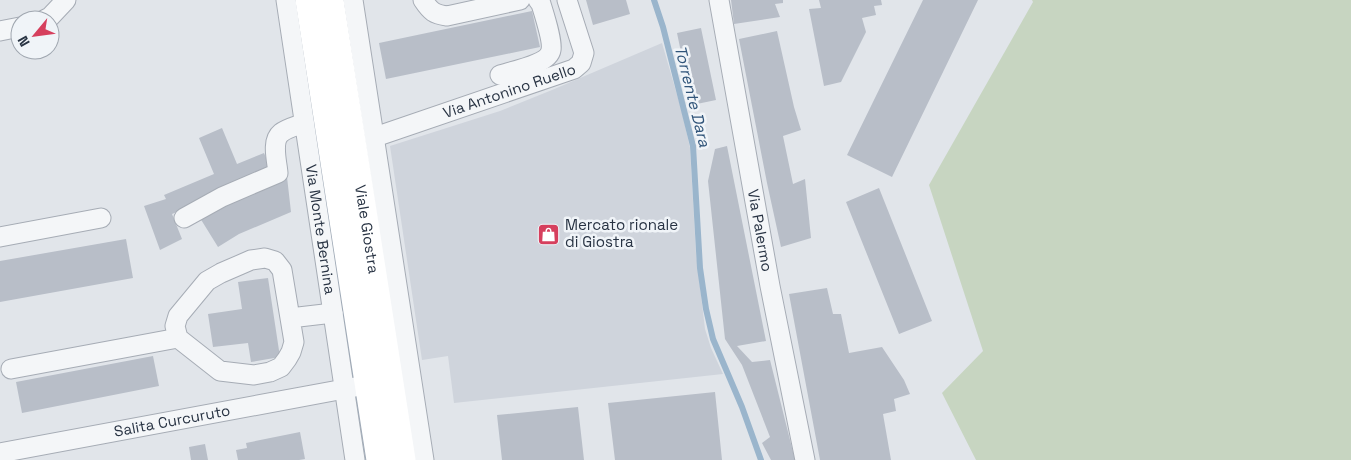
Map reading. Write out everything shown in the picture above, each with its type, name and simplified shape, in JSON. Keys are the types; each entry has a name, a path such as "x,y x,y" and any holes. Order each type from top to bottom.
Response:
{"main road":[{"name":"Viale Giostra","path":"308,0 379,382 403,460"},
{"name":"Viale Giostra","path":"331,0 379,382 379,460"}],"street":[{"path":"57,10 66,0"},
{"name":"Via Monte Bernina","path":"286,0 333,313 379,382 355,460"},
{"name":"Viale Giostra","path":"353,0 375,137 379,382 424,460"},
{"path":"423,0 435,14 447,16 520,0"},
{"name":"Via Antonino Ruello","path":"500,75 543,61 549,56 552,49 541,4 538,0"},
{"name":"Via Antonino Ruello","path":"375,137 574,69 580,63 584,53 567,0"},
{"name":"Via Palermo","path":"719,0 770,286 805,460"},
{"path":"184,218 222,197 278,173 276,143 278,136 283,131 304,123"},
{"path":"0,237 101,218"},
{"path":"265,258 275,261 282,270 290,318 294,342 288,359 281,367 270,372 254,375 220,371 178,338 175,326 178,316 207,280 251,260 265,258"},
{"path":"290,318 333,313"},
{"path":"11,369 178,338"},
{"name":"Salita Curcuruto","path":"0,453 379,382"}],"shaded area":[{"name":"Mercato rionale di Giostra","path":"662,43 682,112 690,148 696,253 705,329 723,374 454,403 448,356 422,360 390,146 500,111"}],"green space":[{"path":"1032,0 1351,0 1351,460 976,460 942,393 983,351 929,185 1033,2"}],"building":[{"path":"586,0 626,0 630,14 593,25"},
{"path":"731,0 783,0 783,3 775,4 780,17 734,24"},
{"path":"819,0 881,0 882,5 874,6 876,15 862,18 866,32 841,82 824,86 809,9 821,8"},
{"path":"923,0 978,0 892,177 847,155"},
{"path":"532,11 540,47 386,79 379,43"},
{"path":"701,28 716,100 692,105 677,33"},
{"path":"777,31 801,130 783,136 793,184 805,179 811,238 781,247 739,39"},
{"path":"222,128 237,164 264,153 272,172 172,214 182,239 160,250 144,206 166,199 164,195 214,174 199,138"},
{"path":"727,146 766,341 737,346 752,362 770,360 795,460 771,460 762,443 770,437 742,365 725,339 708,181 715,149"},
{"path":"287,177 291,212 239,234 218,247 200,218 224,204"},
{"path":"879,188 932,321 899,334 846,202"},
{"path":"126,239 133,278 0,302 0,261"},
{"path":"268,278 280,357 251,362 248,343 213,347 208,314 242,309 238,282"},
{"path":"827,288 833,314 841,314 849,353 882,347 904,380 910,394 894,399 896,411 883,414 891,460 820,460 789,294"},
{"path":"153,356 159,386 22,413 16,382"},
{"path":"715,392 722,460 615,460 608,403"},
{"path":"578,407 584,460 502,460 497,415"},
{"path":"300,432 305,459 238,460 236,450 247,448 246,443"},
{"path":"205,444 208,460 191,460 189,447"}],"waterway":[{"name":"Torrente Dara","path":"654,0 663,27 693,146 700,268 706,309 713,339 742,407 761,460"}],"place":[{"name":"Mercato rionale di Giostra","path":"549,234"}]}
